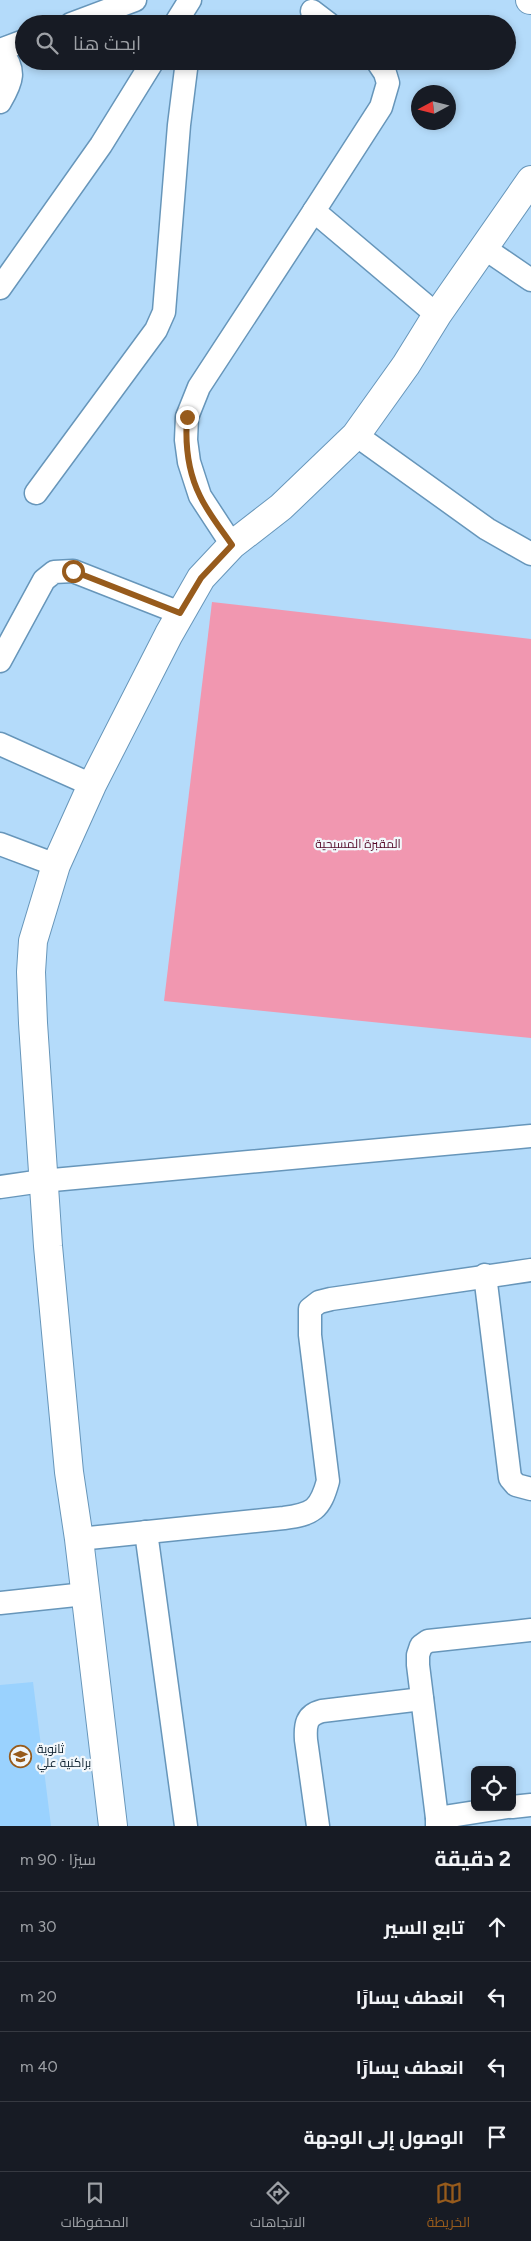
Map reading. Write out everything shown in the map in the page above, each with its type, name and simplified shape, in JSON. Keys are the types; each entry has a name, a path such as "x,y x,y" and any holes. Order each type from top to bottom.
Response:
{"street":[{"path":"95,15 136,0"},
{"path":"181,15 190,0"},
{"path":"193,15 195,0"},
{"path":"0,102 10,86 11,69 7,59 0,50 15,44"},
{"path":"0,288 101,145 147,70"},
{"path":"36,493 156,330 164,312 179,125 186,70"},
{"path":"232,545 200,496 189,462 186,440 187,417 199,387 381,107 388,83 384,70"},
{"path":"113,1826 79,1539 69,1472 42,1181 30,972 33,941 56,865 92,785 180,613 201,578 232,545 281,507 356,435 406,365 437,315 531,180"},
{"path":"314,211 437,315"},
{"path":"484,248 531,280"},
{"path":"356,435 487,529 531,554"},
{"path":"0,661 44,580 54,572 73,571 180,613"},
{"path":"0,744 92,785"},
{"path":"0,844 56,865"},
{"path":"0,1187 42,1181 531,1136"},
{"path":"79,1539 303,1516 314,1511 324,1498 328,1481 310,1335 310,1309 319,1302 331,1299 486,1275 531,1270"},
{"path":"486,1275 510,1478 516,1486 531,1489"},
{"path":"146,1532 186,1826"},
{"path":"0,1603 85,1594"},
{"path":"489,1811 437,1822 418,1655 421,1646 428,1641 531,1630"},
{"path":"318,1826 306,1740 305,1728 308,1718 312,1714 322,1711 422,1699"},
{"path":"516,1807 531,1805"}],"shaded area":[{"name":"ثانوية براكنية علي","path":"33,1682 51,1826 0,1826 0,1685"}],"green space":[{"name":"المقبرة المسيحية","path":"212,602 531,639 531,1038 164,1001"}],"place":[{"name":"ثانوية براكنية علي","path":"21,1756"}],"route":[{"path":"73,571 180,613 201,578 232,545 200,496 189,462 186,440 187,417"}]}
